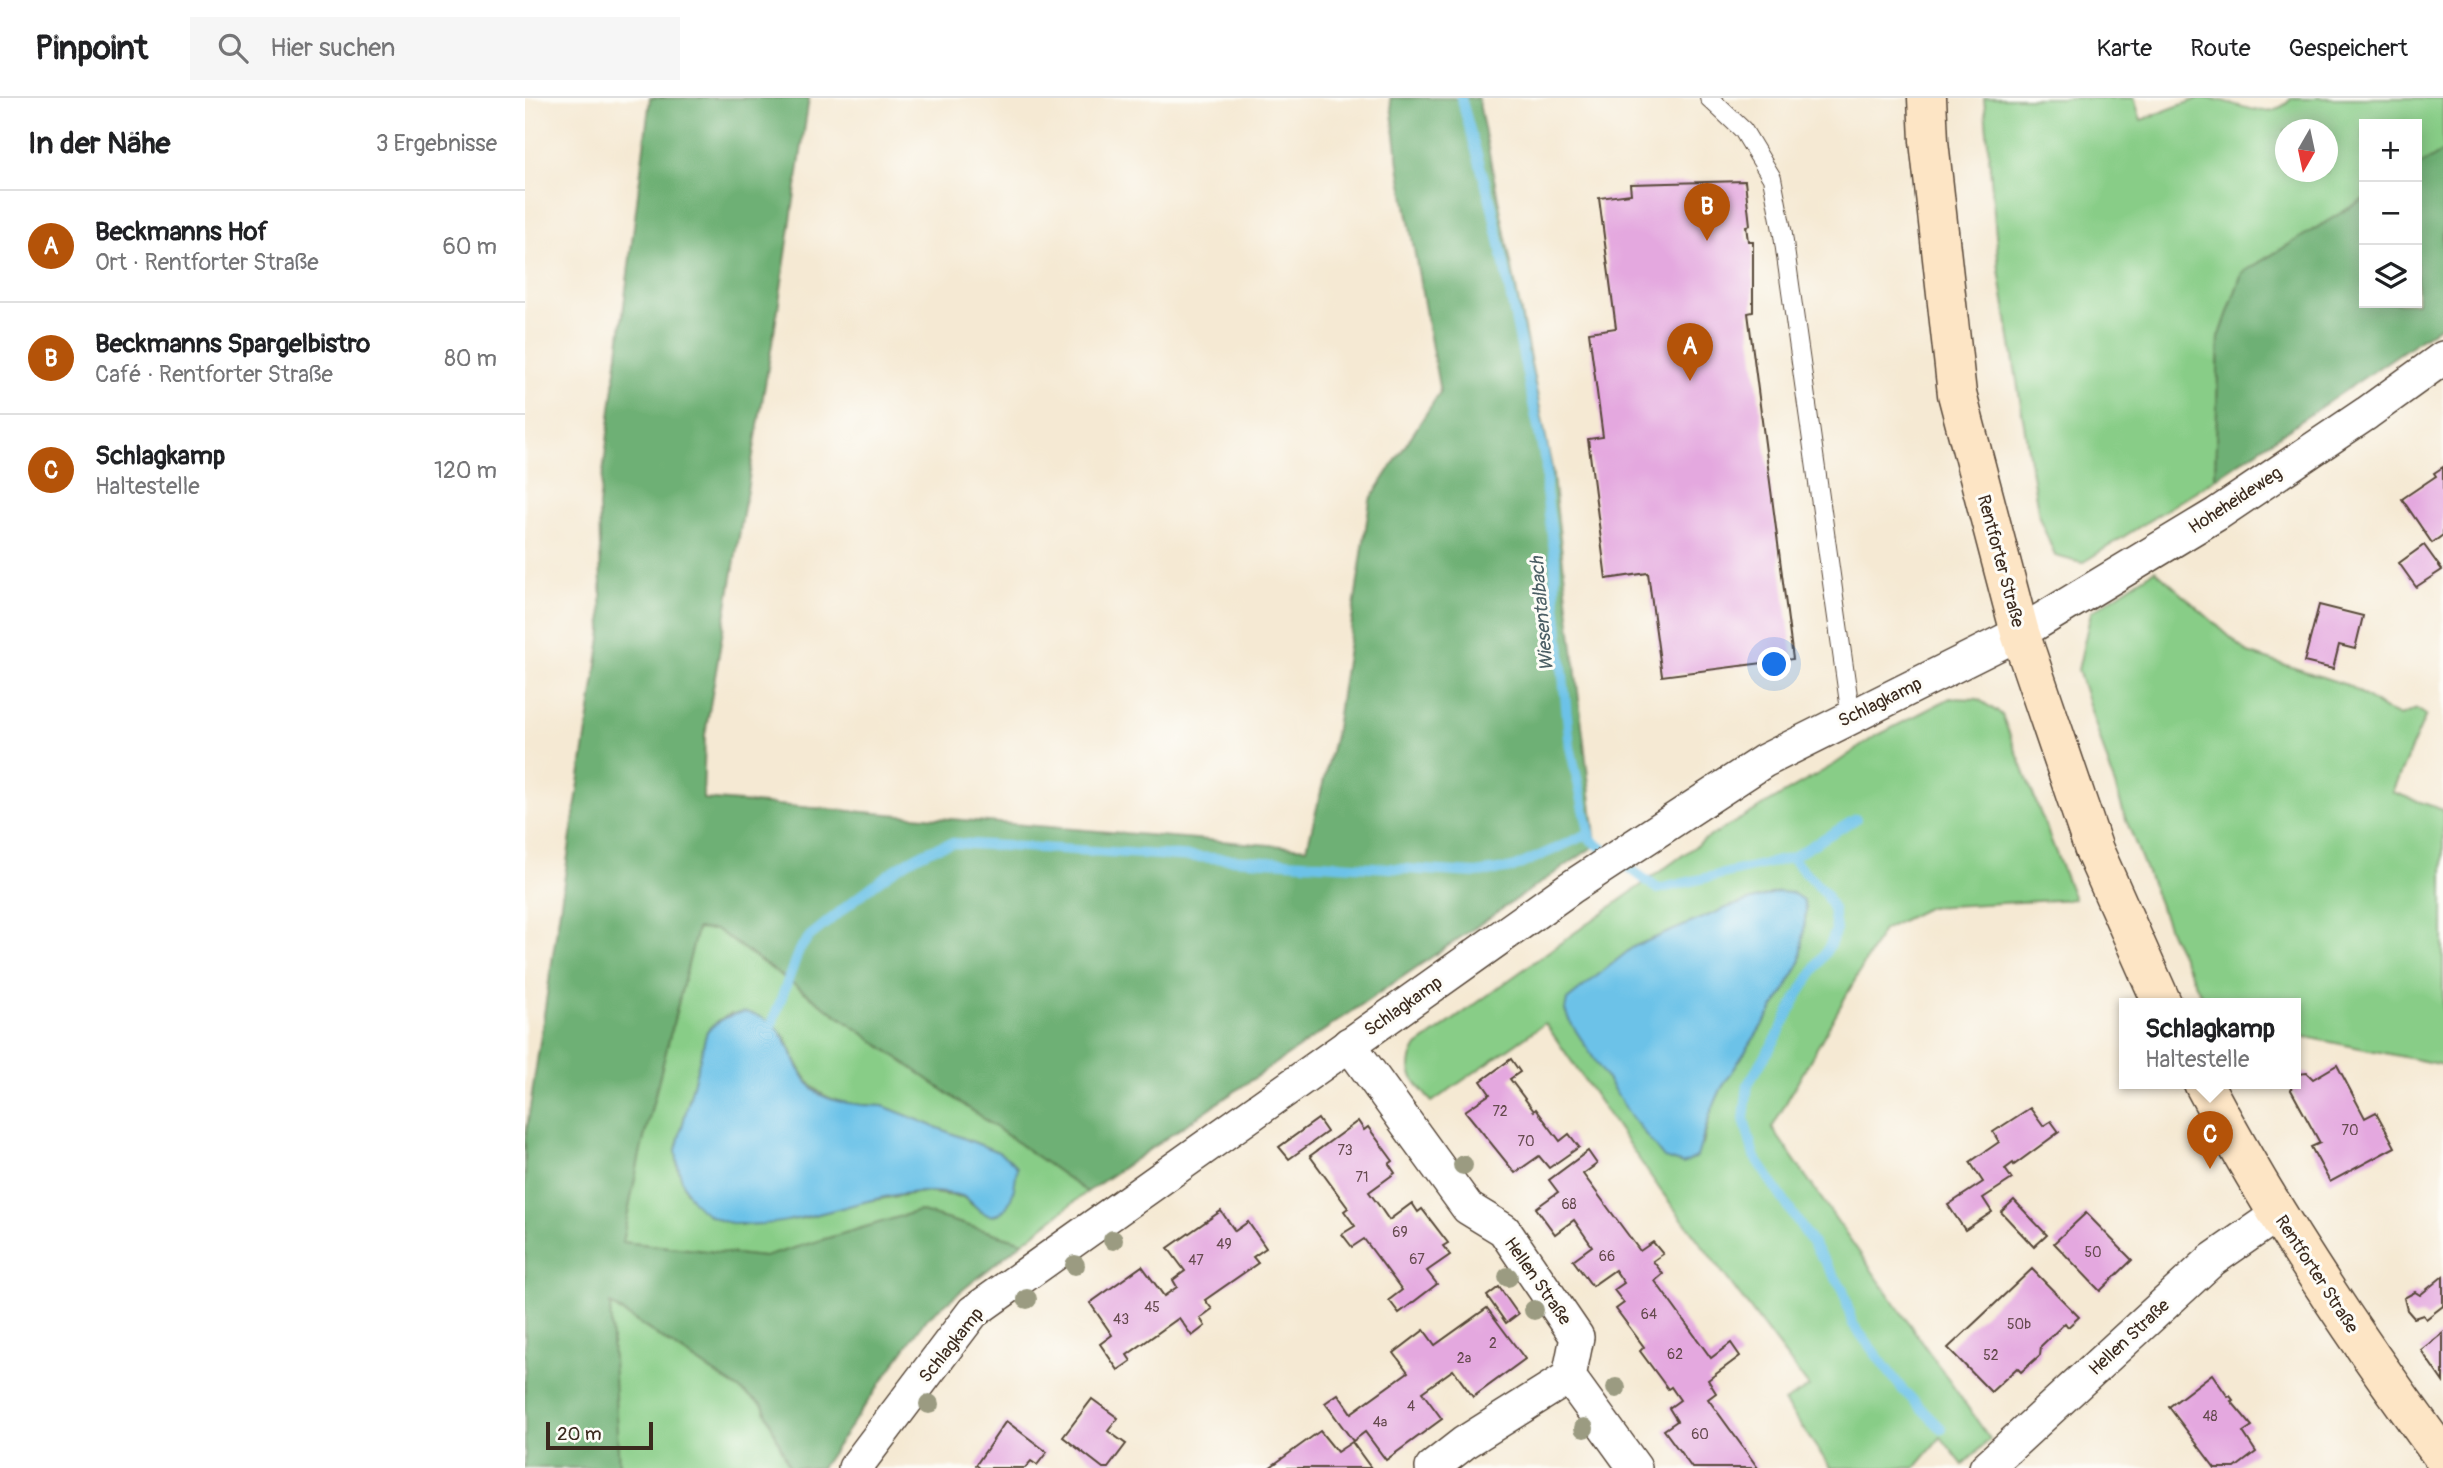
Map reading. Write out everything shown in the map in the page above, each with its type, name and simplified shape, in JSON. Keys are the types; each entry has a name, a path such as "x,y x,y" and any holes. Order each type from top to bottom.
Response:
{"main road":[{"name":"Rentforter Straße","path":"1927,98 1957,394 2020,633 2094,850 2160,998"},
{"name":"Rentforter Straße","path":"2206,1089 2237,1147 2278,1214 2345,1317 2443,1457"}],"street":[{"name":"Hoheheideweg","path":"2020,633 2217,514 2443,358"},
{"name":"Schlagkamp","path":"856,1468 974,1312 1570,888 1742,775 1764,761 2020,633"},
{"name":"Hellen Straße","path":"1349,1044 1468,1208 1504,1230 1577,1336 1569,1377"},
{"name":"Hellen Straße","path":"1986,1468 2212,1260 2278,1214"},
{"path":"1432,1468 1464,1443 1569,1377 1635,1468"}],"lane":[{"path":"1709,98 1743,130 1772,178 1785,247 1851,717"}],"green space":[{"path":"650,98 809,98 778,309 705,735 703,799 1307,848 1335,735 1370,500 1440,392 1400,172 1390,98 1478,98 1552,469 1596,845 1087,1192 717,930 697,929 640,1154 622,1242 764,1257 919,1211 1023,1242 926,1319 821,1468 790,1468 763,1405 610,1304 619,1468 525,1468 525,1140 602,631 599,505"},
{"path":"1984,98 2134,98 2141,120 2204,98 2261,111 2282,106 2292,98 2443,98 2443,151 2422,164 2422,119 2359,119 2359,202 2242,273 2219,338 2215,479 2082,563 2055,556 2039,517 1999,270"},
{"path":"2443,151 2443,324 2215,479 2219,338 2242,273 2359,202 2359,308 2422,308 2422,164"},
{"path":"2155,570 2248,653 2350,686 2400,716 2417,709 2426,715 2392,792 2443,810 2443,1065 2301,1036 2301,998 2203,998 2171,934 2125,817 2078,670 2091,612"},
{"path":"1950,698 1978,699 2002,715 2074,899 1929,907 1883,930 1772,1128 1990,1439 1963,1465 1941,1437 1915,1468 1831,1468 1784,1402 1809,1387 1661,1191 1545,1023 1432,1102 1416,1083 1410,1070 1412,1055 1417,1046 1704,840 1835,764 1874,737","holes":["1778,892 1803,900 1806,909 1801,960 1787,987 1721,1089 1710,1114 1703,1144 1633,947 1729,907"]},
{"path":"697,929 717,930 1087,1192 1023,1242 919,1211 764,1257 622,1242 640,1154","holes":["731,1014 785,1036 801,1070 819,1092 844,1103 883,1106 998,1152 1010,1160 1017,1168 994,1216 977,1209 963,1197 923,1192 861,1202 804,1218 741,1225 686,1191 678,1168 676,1150 707,1031"]},
{"path":"609,1304 763,1405 790,1468 619,1468"}],"water":[{"path":"1778,892 1792,893 1803,900 1806,909 1801,960 1787,987 1721,1089 1697,1157 1683,1164 1664,1158 1630,1115 1569,1020 1565,1010 1567,1000 1633,947 1729,907"},
{"path":"744,1012 760,1016 772,1023 787,1043 805,1079 820,1094 847,1103 883,1106 998,1152 1010,1160 1017,1167 1013,1194 1007,1206 998,1214 987,1215 962,1196 925,1192 892,1196 775,1223 739,1224 709,1215 687,1192 676,1150 707,1031 724,1018"}],"building":[{"path":"1745,181 1750,225 1746,226 1748,241 1753,241 1753,312 1748,313 1793,659 1662,676 1648,573 1606,579 1588,439 1603,437 1589,332 1616,328 1599,198 1631,194 1630,184"},
{"path":"2443,467 2443,535 2432,543 2402,499 2436,476 2434,473"},
{"path":"2424,545 2442,570 2416,587 2399,563"},
{"path":"2319,605 2363,616 2355,649 2339,645 2333,669 2304,662"},
{"path":"1511,1059 1520,1072 1510,1079 1534,1111 1536,1109 1560,1141 1569,1134 1579,1147 1549,1168 1539,1156 1515,1173 1465,1111 1490,1094 1481,1081"},
{"path":"2337,1065 2365,1118 2376,1112 2395,1147 2330,1182 2311,1147 2320,1143 2291,1090 2301,1089 2301,1074 2307,1073 2313,1079"},
{"path":"2030,1108 2043,1126 2051,1121 2059,1132 2005,1169 2012,1179 1983,1198 1992,1212 1965,1230 1948,1205 1983,1182 1970,1162 1999,1142 1993,1132"},
{"path":"1318,1119 1327,1132 1289,1159 1279,1147"},
{"path":"1358,1121 1364,1130 1368,1127 1393,1161 1389,1164 1395,1173 1369,1192 1389,1220 1412,1203 1418,1212 1422,1209 1448,1243 1443,1246 1450,1255 1427,1271 1437,1284 1399,1313 1389,1300 1402,1290 1364,1239 1352,1247 1342,1234 1355,1226 1344,1211 1348,1208 1310,1156"},
{"path":"1588,1151 1597,1164 1583,1174 1640,1251 1653,1242 1663,1254 1653,1261 1663,1274 1655,1281 1711,1358 1731,1343 1740,1356 1708,1380 1716,1393 1708,1399 1758,1468 1692,1468 1664,1430 1677,1421 1669,1408 1680,1400 1671,1387 1668,1389 1640,1351 1644,1347 1616,1309 1624,1303 1614,1290 1624,1283 1615,1270 1592,1286 1573,1260 1592,1246 1574,1220 1555,1234 1536,1208 1558,1192 1549,1180"},
{"path":"2014,1200 2047,1235 2034,1247 2001,1212"},
{"path":"1221,1211 1235,1231 1248,1222 1266,1248 1253,1257 1258,1263 1205,1300 1212,1309 1200,1318 1205,1326 1192,1336 1179,1318 1127,1355 1131,1361 1118,1370 1100,1344 1112,1335 1090,1303 1142,1266 1164,1296 1177,1287 1173,1280 1185,1271 1168,1248"},
{"path":"2086,1213 2132,1260 2100,1291 2054,1243"},
{"path":"2032,1269 2079,1317 2068,1327 2065,1323 2041,1346 2040,1355 2021,1372 2017,1368 1991,1392 1948,1348"},
{"path":"2443,1276 2443,1306 2426,1319 2423,1315 2414,1318 2407,1310 2404,1298 2415,1292 2420,1295"},
{"path":"1499,1287 1518,1314 1506,1323 1487,1296"},
{"path":"1487,1308 1525,1359 1473,1397 1453,1370 1422,1392 1442,1419 1386,1460 1365,1432 1353,1441 1325,1403 1338,1394 1351,1413 1408,1372 1394,1353 1424,1330 1435,1345"},
{"path":"2443,1333 2443,1382 2421,1350"},
{"path":"2212,1374 2252,1426 2243,1432 2256,1452 2235,1468 2215,1468 2169,1407"},
{"path":"1092,1399 1118,1418 1108,1431 1126,1444 1108,1468 1103,1468 1063,1437"},
{"path":"1006,1421 1047,1452 1037,1465 1031,1461 1025,1468 980,1468 976,1465"},
{"path":"1320,1431 1337,1452 1352,1442 1371,1468 1269,1468"}],"waterway":[{"name":"Wiesentalbach","path":"1461,98 1492,207 1546,466 1546,492 1555,557 1555,594 1570,747 1591,840 1658,889 1791,858 1856,819"},
{"path":"772,1024 799,950 810,936 897,868 935,848 953,843 1476,873 1513,868 1590,833"},
{"path":"1791,858 1825,893 1833,909 1836,930 1830,945 1748,1084 1744,1119 1754,1156 1843,1289 1852,1323 1902,1389 1942,1429"}],"place":[{"name":"Beckmanns Spargelbistro","path":"1707,241"},
{"name":"Beckmanns Hof","path":"1690,381"},
{"name":"Schlagkamp","path":"2210,1169"}]}
